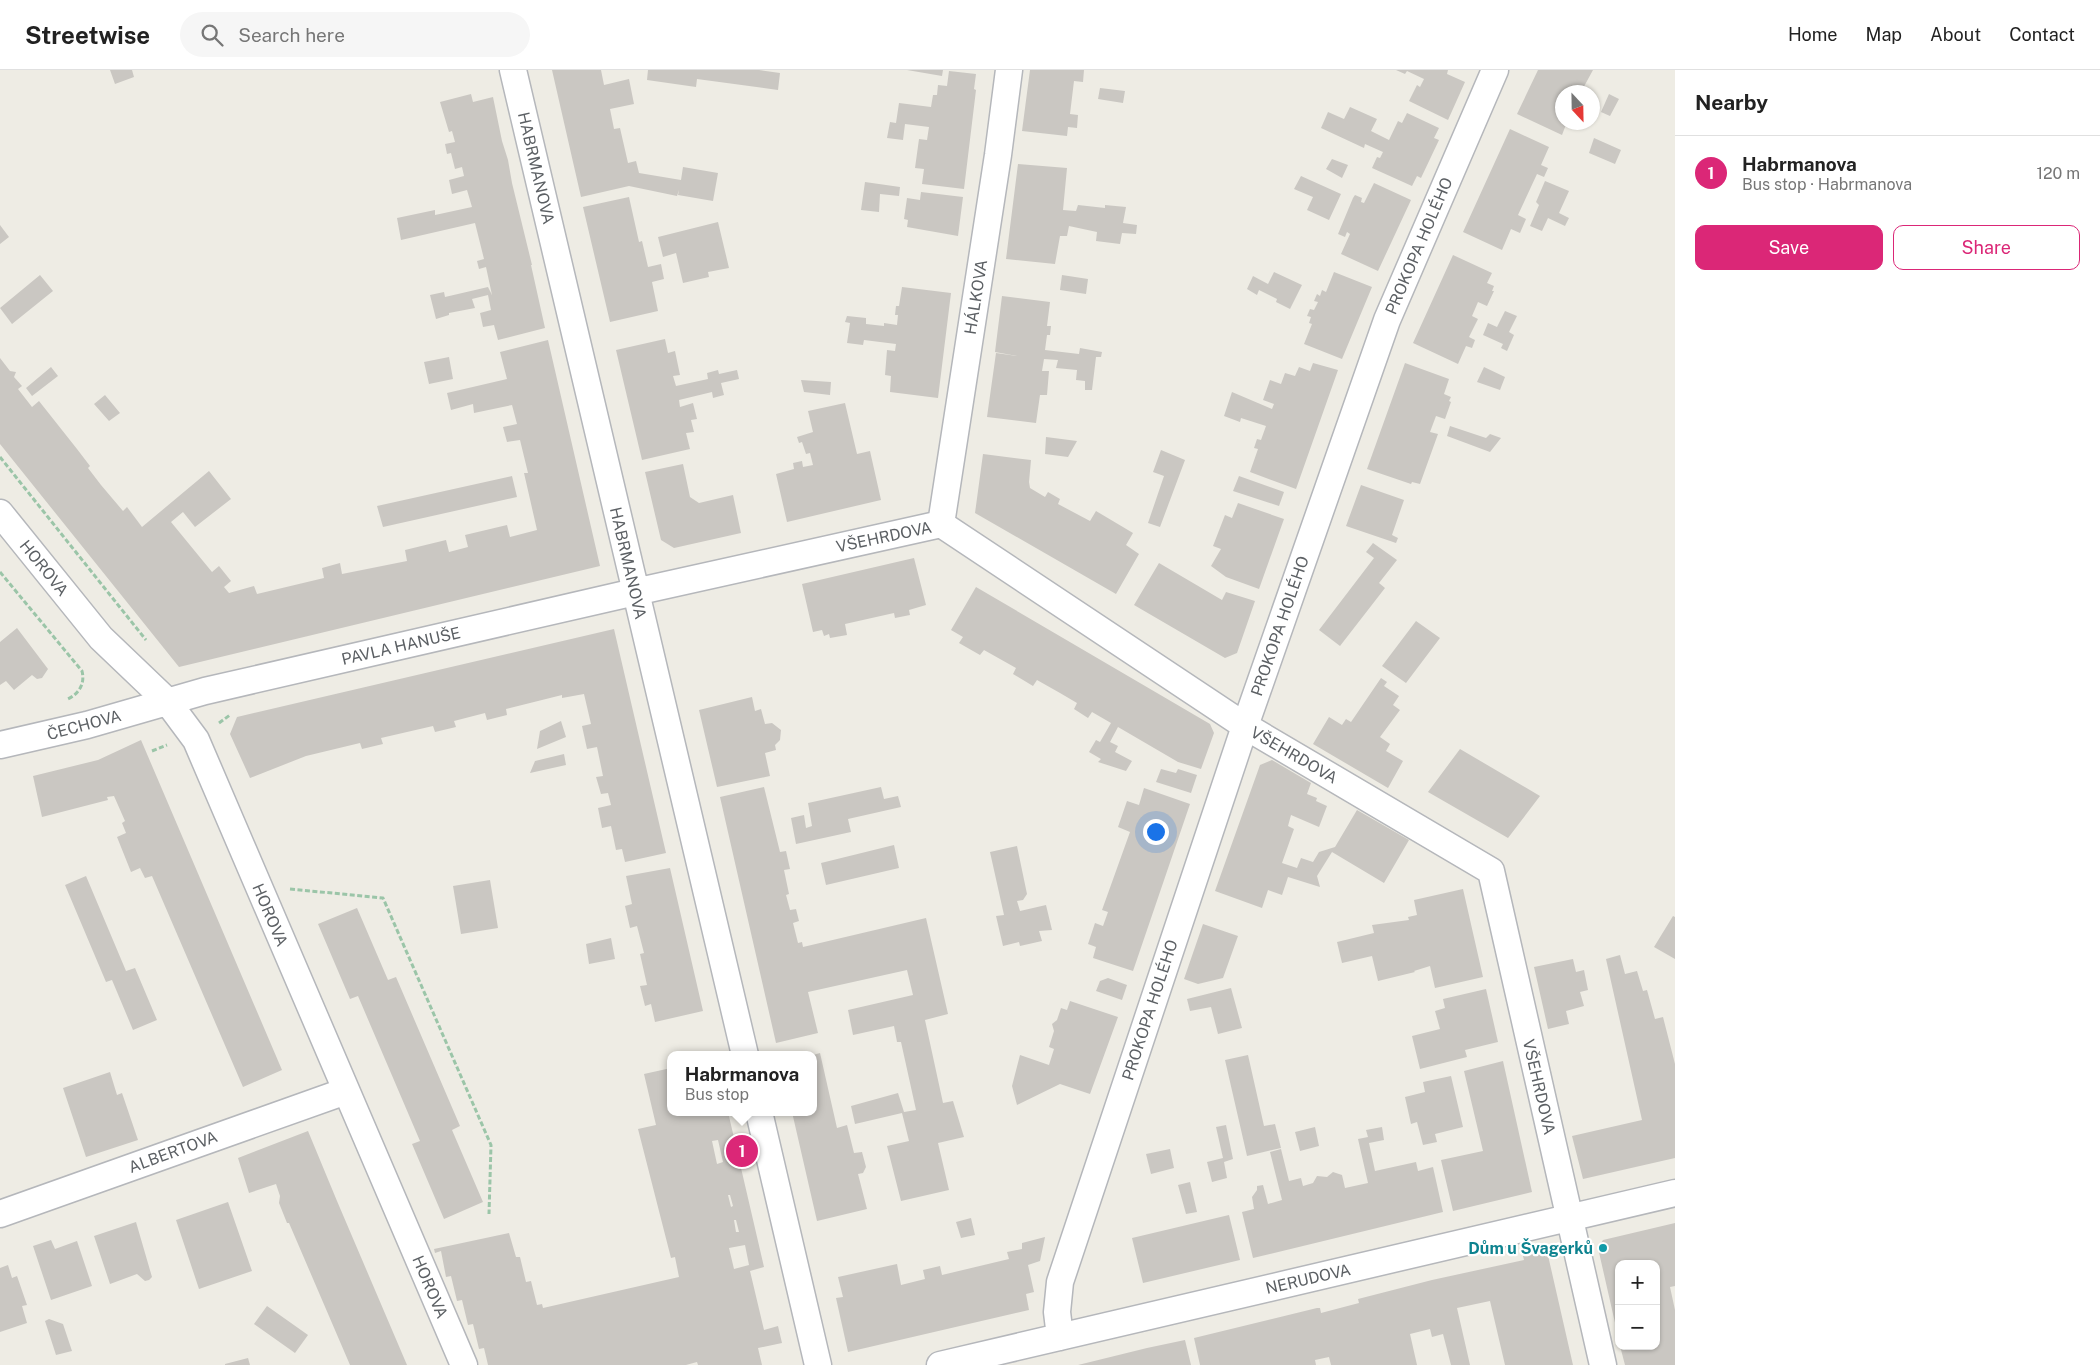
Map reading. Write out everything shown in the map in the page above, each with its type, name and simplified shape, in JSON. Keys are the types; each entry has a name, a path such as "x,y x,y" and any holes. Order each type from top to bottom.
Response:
{"street":[{"name":"HABRMANOVA","path":"512,70 744,1051"},
{"name":"HÁLKOVA","path":"941,524 998,155 1009,70"},
{"name":"PROKOPA HOLÉHO","path":"1060,1337 1057,1312 1060,1282 1245,726 1387,320 1495,70"},
{"name":"HOROVA","path":"0,513 101,638 168,701 185,722 196,740 464,1365"},
{"name":"VŠEHRDOVA","path":"635,592 941,524 1245,726 1491,871 1568,1218 1603,1365"},
{"name":"PAVLA HANUŠE","path":"168,701 635,592"},
{"name":"ČECHOVA","path":"0,745 87,725 168,701"},
{"name":"ALBERTOVA","path":"0,1214 346,1091"},
{"path":"760,1116 818,1365"},
{"name":"NERUDOVA","path":"940,1365 1675,1194"}],"path":[{"path":"0,457 149,643"},
{"path":"0,572 82,671 84,680 81,687 74,696 66,700"},
{"path":"217,724 235,711"},
{"path":"287,889 383,898 490,1145 488,1214"}],"building":[{"path":"110,70 132,70 134,77 115,84"},
{"path":"552,70 601,70 604,85 629,79 634,104 610,109 614,129 620,128 628,163 636,161 639,173 681,180 683,167 718,173 713,201 678,195 679,190 677,196 629,186 581,197"},
{"path":"648,70 759,70 780,73 778,90 697,79 696,87 647,80"},
{"path":"907,70 943,70 942,76"},
{"path":"1030,70 1084,70 1083,82 1074,81 1070,114 1078,115 1077,128 1068,127 1067,136 1022,131"},
{"path":"1396,70 1448,70 1447,74 1465,82 1448,120 1409,101 1417,85 1420,87 1424,79 1407,71 1405,74"},
{"path":"1538,70 1593,70 1585,85 1555,85 1555,130 1564,130 1562,135 1517,114"},
{"path":"949,71 976,74 974,89 976,90 964,189 922,184 924,169 915,168 919,139 927,140 929,127 905,124 903,140 887,138 890,122 896,123 899,103 931,107 933,95 937,95 938,85 947,86"},
{"path":"1100,88 1125,91 1123,103 1098,99"},
{"path":"471,94 473,102 493,97 545,328 498,340 494,325 483,327 480,313 491,310 488,295 472,299 475,308 449,313 449,315 436,319 430,295 444,292 445,297 488,287 492,295 486,267 479,269 477,261 484,259 475,223 401,240 397,218 435,210 435,215 472,207 467,190 452,194 449,180 464,176 462,167 455,169 451,153 447,154 445,144 455,142 452,131 449,132 440,102"},
{"path":"1609,94 1619,99 1610,116 1601,112"},
{"path":"1350,107 1377,119 1371,131 1389,140 1398,121 1402,123 1407,113 1439,128 1434,138 1439,140 1421,178 1417,176 1412,186 1372,168 1377,157 1380,158 1383,152 1365,144 1364,148 1321,128 1328,112 1344,119"},
{"path":"1510,129 1549,147 1541,165 1548,168 1544,177 1537,174 1518,215 1526,219 1520,233 1511,229 1502,250 1463,232"},
{"path":"1594,138 1621,150 1615,164 1589,153"},
{"path":"1332,159 1348,165 1342,178 1326,169"},
{"path":"1018,164 1067,168 1063,210 1076,211 1078,205 1105,208 1105,205 1126,207 1123,223 1137,225 1136,234 1122,233 1120,244 1096,241 1097,232 1069,226 1067,236 1060,236 1055,264 1006,259"},
{"path":"1301,176 1341,194 1329,220 1307,210 1313,197 1294,189"},
{"path":"1545,181 1569,191 1559,213 1569,218 1565,226 1548,218 1542,231 1530,226 1539,205 1536,202"},
{"path":"865,182 900,187 899,196 880,194 879,212 861,210"},
{"path":"1374,183 1411,200 1378,271 1341,254 1350,234 1347,232 1345,237 1338,234 1355,195 1362,198 1361,202 1364,203"},
{"path":"921,192 963,197 958,236 907,227 908,220 904,219 907,198 920,200"},
{"path":"629,197 639,242 642,241 648,267 661,264 664,279 652,282 658,311 610,322 583,207"},
{"path":"718,222 729,268 708,272 709,277 683,283 676,253 663,257 658,237"},
{"path":"0,225 9,237 0,244"},
{"path":"1453,255 1492,273 1487,283 1494,286 1492,291 1494,291 1487,306 1478,302 1472,316 1478,319 1469,337 1475,340 1472,348 1466,346 1458,364 1413,343"},
{"path":"1274,272 1302,285 1290,309 1276,302 1277,299 1259,290 1257,295 1247,289 1253,276 1268,284"},
{"path":"1334,272 1372,287 1342,359 1304,344 1312,324 1309,323 1311,317 1307,316 1310,309 1314,310 1318,302 1314,301 1317,294 1320,296 1322,290 1326,292"},
{"path":"40,275 53,291 12,324 0,308"},
{"path":"1062,275 1088,279 1086,294 1060,290"},
{"path":"902,287 951,293 938,398 890,392 891,376 885,375 887,350 895,351 896,344 864,340 863,345 847,343 850,323 845,322 847,316 866,318 866,324 884,326 884,323 897,325 898,315 895,315 896,306 899,306"},
{"path":"1002,296 1050,302 1047,326 1051,326 1050,335 1047,335 1045,350 1079,354 1080,348 1102,352 1101,357 1096,357 1092,390 1085,390 1085,381 1076,380 1077,370 1056,368 1058,360 1044,359 1042,371 1049,371 1047,395 1040,395 1036,423 987,417 996,353 1017,356 995,352"},
{"path":"1505,311 1517,316 1509,332 1514,335 1507,351 1501,348 1503,344 1483,335 1488,323 1497,327"},
{"path":"665,339 668,353 675,351 680,375 673,376 676,386 708,379 707,373 718,370 719,374 737,370 739,379 721,383 724,395 713,398 712,392 679,400 680,407 693,403 697,419 691,420 694,432 686,433 690,449 642,460 616,350"},
{"path":"548,340 600,566 179,667 0,444 0,358 10,371 16,372 14,377 22,386 18,389 32,407 39,401 90,466 88,468 101,485 123,511 127,507 142,527 209,471 231,499 195,527 183,512 171,522 212,572 219,566 231,581 224,587 229,593 254,586 257,594 324,578 322,568 340,563 342,574 407,561 405,550 446,540 449,552 468,547 465,535 507,525 510,537 537,530 524,473 528,473 520,440 507,442 503,427 517,424 512,405 474,413 473,404 451,410 447,393 507,379 500,352"},
{"path":"449,357 453,379 429,384 424,362"},
{"path":"1313,363 1338,370 1296,489 1250,472 1258,449 1254,448 1257,439 1261,440 1266,426 1241,418 1240,422 1224,416 1232,392 1272,409 1274,404 1263,400 1270,380 1281,384 1285,373 1295,376 1299,367 1310,371"},
{"path":"1405,363 1449,379 1444,394 1451,397 1449,401 1451,402 1445,419 1436,416 1430,432 1438,434 1420,484 1412,482 1411,484 1367,469"},
{"path":"51,367 58,376 32,396 26,388"},
{"path":"1484,367 1505,377 1500,390 1477,382"},
{"path":"801,380 831,382 830,395 804,392"},
{"path":"105,395 120,413 109,421 94,404"},
{"path":"845,403 857,454 870,451 881,500 787,522 776,474 794,469 793,463 802,461 803,467 813,465 810,453 806,454 802,442 799,443 797,437 813,432 808,411"},
{"path":"1450,426 1486,438 1490,434 1501,438 1490,452 1447,436"},
{"path":"1046,437 1077,441 1068,457 1045,454"},
{"path":"1161,450 1185,460 1160,527 1148,523 1164,476 1153,472"},
{"path":"983,454 1031,460 1030,488 1045,497 1048,492 1060,499 1058,504 1090,521 1096,511 1133,533 1126,545 1139,554 1116,594 975,513"},
{"path":"683,464 690,497 699,503 733,495 741,533 674,548 661,540 645,472"},
{"path":"512,476 517,497 383,527 377,506"},
{"path":"1239,476 1284,492 1279,506 1233,491"},
{"path":"1361,485 1404,500 1392,535 1398,538 1396,543 1346,526"},
{"path":"1238,503 1284,519 1259,589 1226,577 1211,566 1221,549 1213,546 1225,515 1232,518"},
{"path":"1373,543 1397,560 1379,583 1385,588 1340,646 1319,630 1374,558 1366,552"},
{"path":"914,558 926,605 909,610 910,615 895,618 894,613 845,624 847,635 830,638 829,634 824,636 822,630 813,632 802,584"},
{"path":"1159,563 1222,600 1226,592 1255,601 1237,653 1225,658 1134,605"},
{"path":"976,587 1210,724 1214,733 1201,769 1178,762 1118,727 1110,742 1118,746 1115,752 1132,761 1126,771 1098,762 1101,759 1089,752 1096,740 1100,742 1111,723 1092,712 1088,718 1074,709 1077,703 1060,693 1037,680 1033,686 1013,674 1016,668 984,650 980,655 959,643 963,637 951,630"},
{"path":"1416,621 1440,638 1406,683 1382,666"},
{"path":"17,628 48,669 42,678 37,679 32,675 14,690 6,681 0,685 0,642"},
{"path":"614,629 666,853 625,862 622,849 616,850 611,826 602,828 598,808 611,805 608,793 601,794 596,777 603,776 597,747 587,749 582,726 591,724 584,694 562,698 562,695 506,709 507,715 487,720 485,713 454,721 456,727 435,732 433,726 381,738 383,744 362,749 360,743 306,756 250,778 230,734 237,717"},
{"path":"1381,678 1387,682 1384,686 1399,696 1393,705 1400,710 1380,737 1390,744 1386,751 1403,761 1388,788 1313,744 1329,717 1342,725 1346,719 1351,722"},
{"path":"752,697 755,711 761,709 765,724 772,723 781,730 780,740 775,745 776,750 765,753 770,776 717,787 699,710"},
{"path":"561,721 566,737 537,749 540,731"},
{"path":"141,740 282,1070 243,1087 152,876 145,878 140,868 131,872 117,837 126,833 122,823 125,821 114,796 107,797 108,800 42,817 33,776 98,760"},
{"path":"1460,749 1540,796 1508,838 1428,792"},
{"path":"564,754 566,765 530,773 535,761"},
{"path":"1272,760 1311,783 1307,794 1317,798 1316,801 1327,806 1319,827 1291,815 1288,826 1294,829 1282,863 1297,868 1301,858 1313,862 1319,852 1335,847 1357,810 1409,840 1384,883 1332,852 1317,876 1320,887 1288,877 1282,895 1268,890 1262,908 1215,891 1260,765"},
{"path":"1161,769 1176,773 1178,769 1197,775 1191,793 1156,782"},
{"path":"764,787 780,852 786,851 790,869 784,870 789,894 786,895 790,910 796,909 799,921 793,923 798,943 802,942 803,947 926,918 948,1014 925,1020 943,1103 953,1101 964,1137 938,1143 949,1190 901,1201 887,1146 909,1141 902,1113 855,1124 851,1106 898,1093 904,1112 916,1110 901,1042 897,1042 894,1026 853,1035 848,1010 913,995 907,970 808,992 818,1033 776,1043 720,797"},
{"path":"881,787 884,799 898,796 901,807 848,819 851,832 796,844 791,818 804,815 806,828 812,826 808,803"},
{"path":"1144,788 1190,804 1133,971 1093,958 1096,947 1088,944 1095,923 1103,926 1108,912 1102,910 1130,832 1118,827 1127,801 1139,805"},
{"path":"894,845 899,868 826,885 821,863"},
{"path":"1017,846 1027,894 1023,900 1017,901 1020,911 1046,905 1052,930 1039,931 1042,941 1020,946 1019,942 1003,946 996,916 1004,915 990,852"},
{"path":"670,868 703,1011 655,1022 651,1004 645,1006 640,986 647,985 640,954 644,953 637,926 630,928 625,906 632,904 626,876"},
{"path":"86,876 126,971 135,968 157,1020 133,1030 112,980 106,982 65,885"},
{"path":"490,880 498,928 461,934 453,886"},
{"path":"1463,889 1483,977 1435,988 1430,966 1415,972 1378,981 1372,956 1342,963 1337,942 1374,933 1372,925 1409,920 1408,917 1417,915 1414,900"},
{"path":"357,908 388,980 396,977 460,1126 452,1130 483,1202 444,1219 412,1144 420,1141 358,996 350,999 318,924"},
{"path":"1673,916 1675,917 1675,959 1654,947"},
{"path":"1203,924 1238,936 1223,978 1198,984 1184,979"},
{"path":"611,938 615,959 589,964 586,944"},
{"path":"1620,955 1625,974 1637,971 1643,991 1647,990 1655,1019 1663,1017 1675,1064 1675,1158 1583,1179 1572,1136 1642,1120 1606,959"},
{"path":"1573,959 1576,972 1584,970 1588,990 1580,992 1584,1006 1566,1011 1569,1024 1548,1029 1534,967"},
{"path":"1108,978 1127,985 1122,1000 1096,991 1100,981"},
{"path":"1231,988 1242,1028 1218,1034 1211,1007 1190,1011 1187,999"},
{"path":"1486,989 1498,1042 1465,1050 1467,1057 1420,1069 1412,1036 1440,1029 1435,1011 1445,1008 1443,999"},
{"path":"1070,1001 1118,1017 1090,1094 1060,1084 1017,1105 1012,1086 1020,1055 1049,1065 1054,1049 1049,1047 1054,1031 1052,1024 1057,1020 1061,1008 1067,1010"},
{"path":"820,1053 837,1128 847,1125 854,1153 862,1152 866,1167 863,1173 858,1174 867,1209 817,1221 793,1116 817,1116 817,1054"},
{"path":"1248,1055 1264,1126 1275,1124 1281,1148 1247,1156 1225,1060"},
{"path":"1503,1061 1532,1192 1453,1211 1441,1160 1483,1151 1464,1071"},
{"path":"667,1069 667,1116 729,1116 764,1267 750,1271 764,1330 778,1326 782,1343 758,1348 762,1365 698,1365 697,1362 686,1365 488,1365 484,1348 479,1349 473,1324 468,1325 462,1300 457,1301 451,1276 446,1277 441,1251 435,1253 434,1249 509,1233 516,1257 520,1257 526,1282 531,1281 537,1305 542,1304 543,1308 679,1277 675,1257 671,1258 638,1129 656,1125 644,1074","holes":["718,1140 723,1162 717,1164 712,1141","728,1195 730,1195 733,1206 731,1207","734,1220 736,1220 739,1232 736,1232","745,1245 749,1265 734,1269 729,1248"]},
{"path":"110,1072 117,1095 122,1093 138,1140 86,1157 63,1088"},
{"path":"1451,1076 1463,1127 1435,1134 1437,1142 1423,1145 1417,1122 1411,1124 1405,1097 1425,1092 1423,1082"},
{"path":"1226,1125 1233,1159 1224,1162 1227,1178 1212,1182 1207,1162 1223,1158 1216,1127"},
{"path":"1315,1127 1319,1146 1300,1151 1295,1132"},
{"path":"1382,1127 1384,1140 1369,1143 1375,1171 1416,1162 1418,1171 1433,1167 1443,1212 1253,1258 1242,1212 1254,1209 1252,1197 1257,1190 1257,1186 1263,1185 1268,1204 1282,1200 1270,1152 1281,1149 1289,1181 1301,1178 1303,1186 1313,1183 1317,1176 1327,1177 1333,1172 1342,1175 1345,1188 1368,1183 1358,1139 1368,1137 1366,1130"},
{"path":"308,1131 407,1365 350,1365 289,1223 287,1223 279,1203 280,1196 276,1184 249,1193 238,1158"},
{"path":"1170,1149 1174,1168 1151,1174 1146,1154"},
{"path":"1190,1182 1197,1212 1186,1214 1178,1185"},
{"path":"228,1202 252,1271 199,1289 176,1220"},
{"path":"1229,1215 1240,1260 1143,1283 1132,1238"},
{"path":"971,1218 975,1235 961,1238 956,1222"},
{"path":"136,1222 152,1277 145,1281 137,1274 110,1284 94,1236"},
{"path":"1675,1223 1675,1286 1670,1287 1675,1310 1675,1365 1625,1365 1621,1350 1660,1350 1660,1260 1615,1260 1615,1323 1598,1248 1603,1240"},
{"path":"1045,1237 1040,1261 1028,1265 1034,1292 1026,1294 1029,1310 848,1352 836,1298 843,1297 838,1277 897,1264 901,1285 925,1279 923,1270 940,1266 942,1275 1009,1259 1007,1252 1022,1249 1022,1243"},
{"path":"51,1240 55,1249 77,1241 92,1286 51,1300 33,1246"},
{"path":"1547,1251 1573,1365 1505,1365 1490,1301 1457,1308 1470,1365 1451,1365 1443,1334 1432,1337 1430,1329 1410,1334 1417,1365 1331,1365 1329,1357 1315,1360 1316,1365 1200,1365 1194,1338 1317,1308 1320,1308 1321,1313 1359,1303 1358,1299 1432,1280 1524,1260 1523,1256"},
{"path":"8,1265 12,1278 17,1276 27,1305 22,1306 27,1323 0,1332 0,1268"},
{"path":"267,1306 308,1335 295,1353 254,1324"},
{"path":"49,1319 63,1324 72,1351 56,1355 45,1321"},
{"path":"1185,1340 1191,1365 1078,1365 1147,1348"},
{"path":"248,1358 250,1365 225,1365 225,1364"}],"place":[{"name":"Habrmanova","path":"742,1151"},
{"name":"Dům u Švagerků","path":"1603,1248"}]}
